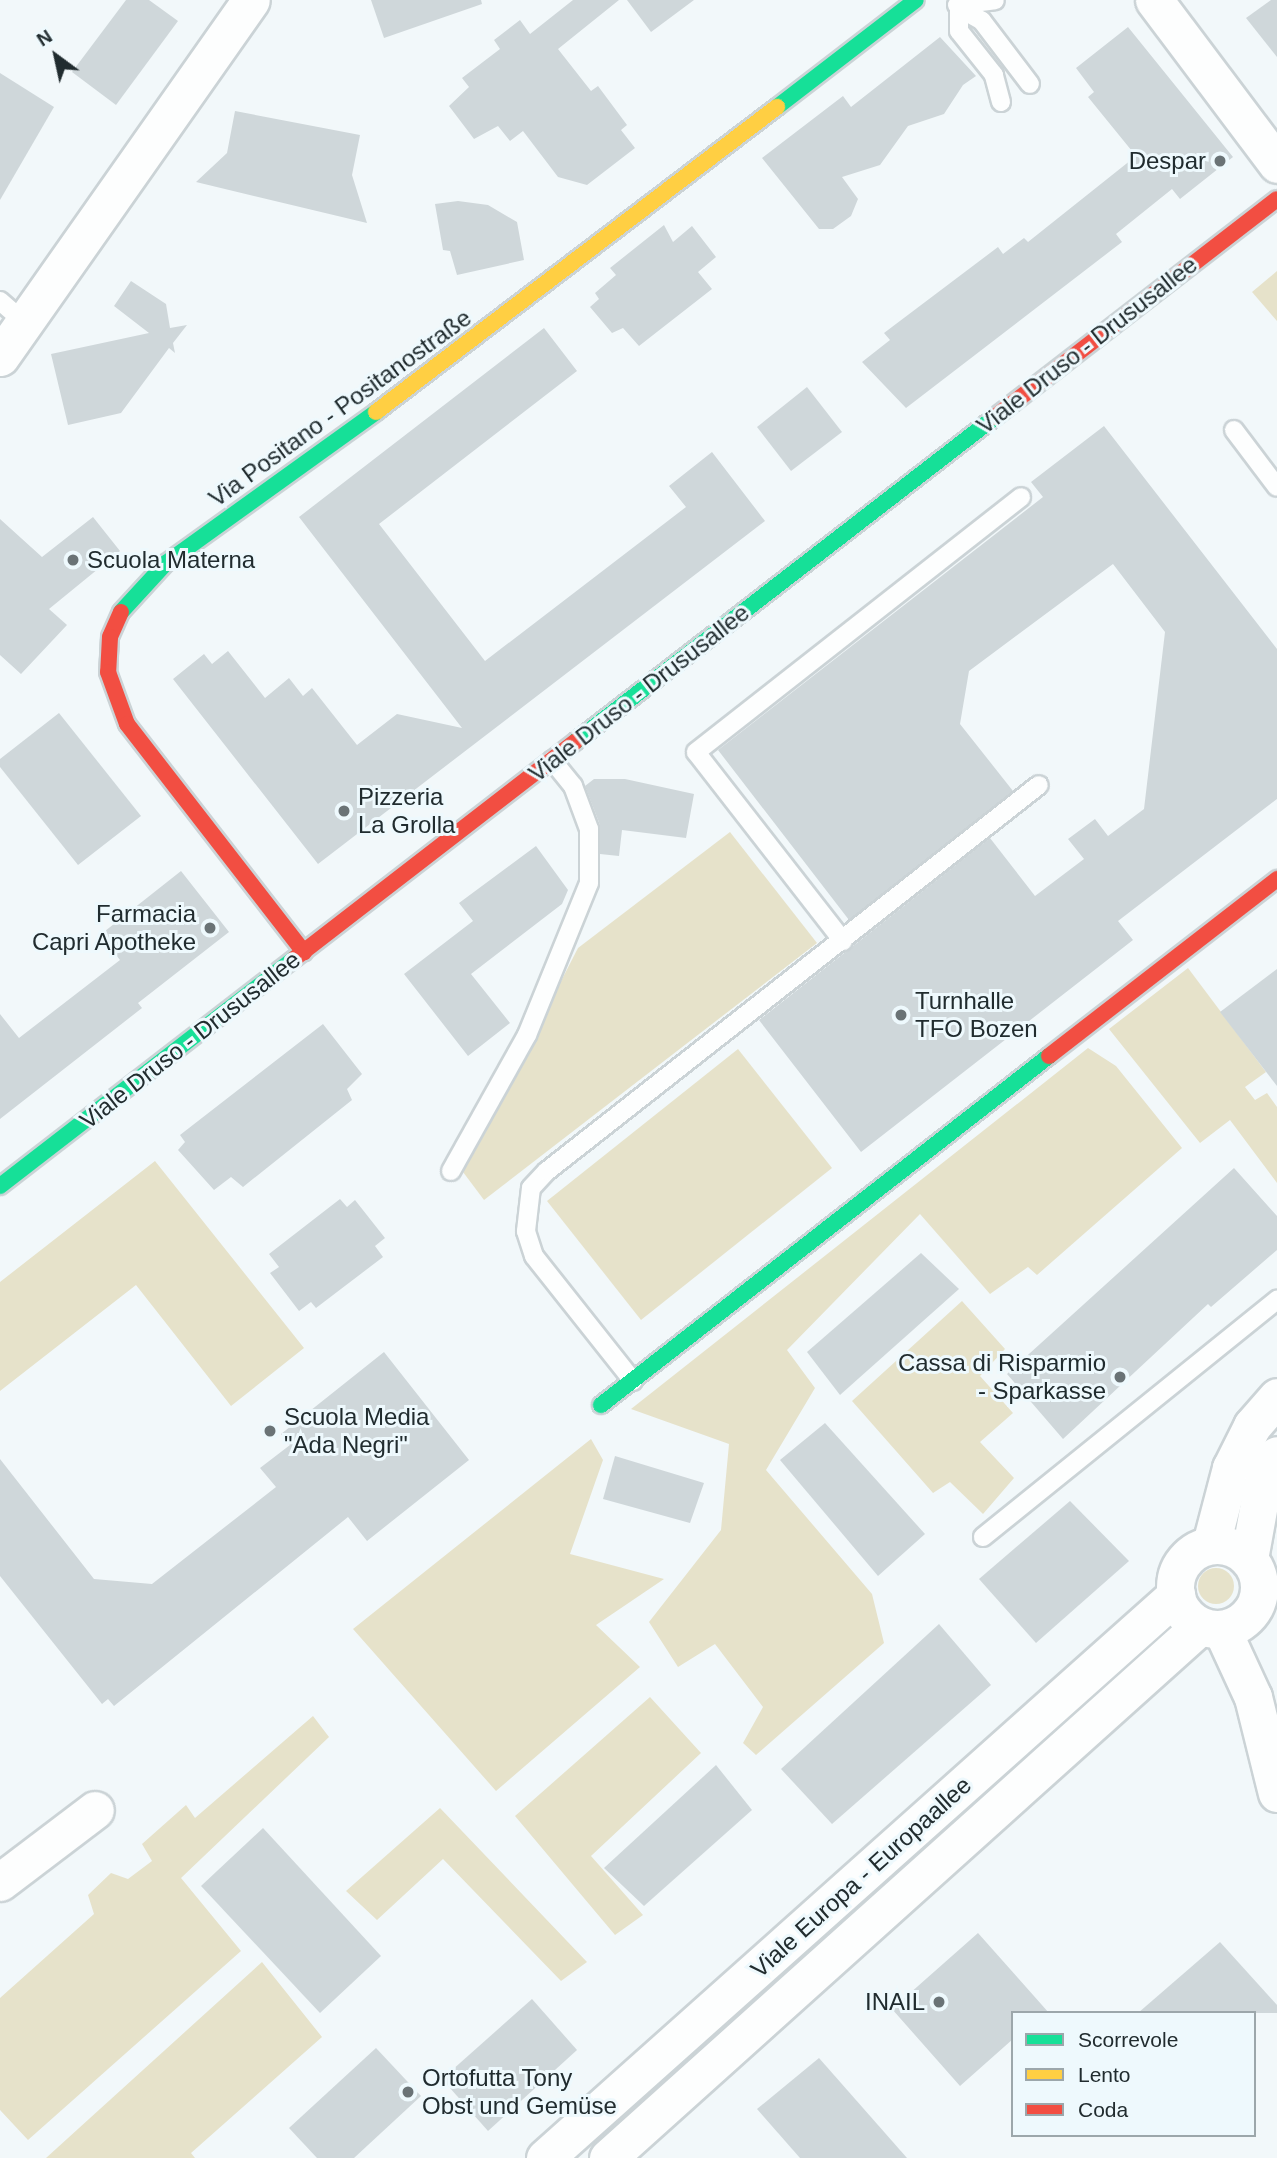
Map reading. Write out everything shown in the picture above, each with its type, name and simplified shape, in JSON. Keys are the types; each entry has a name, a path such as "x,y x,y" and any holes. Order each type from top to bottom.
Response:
{"street":[{"name":"Via Positano - Positanostraße","path":"304,952 127,724 108,672 110,637 121,612 166,563 451,358 916,0"},
{"path":"1154,0 1277,164"},
{"path":"0,357 11,311 246,2"},
{"name":"Viale Druso - Drususallee","path":"0,1186 1277,199"},
{"path":"601,1405 1277,879"},
{"path":"1211,1544 1231,1468 1252,1426 1277,1397"},
{"name":"Viale Europa - Europaallee","path":"608,2158 1211,1628 1268,1610 1259,1578 1249,1559 1263,1482 1277,1455"},
{"path":"1249,1559 1231,1546 1211,1544 1191,1554 1177,1572 1176,1595 1184,1612 1211,1628 1253,1697 1277,1793"},
{"name":"Viale Europa - Europaallee","path":"545,2158 1176,1595"},
{"path":"0,1882 95,1810"}],"lane":[{"path":"956,4 995,0"},
{"path":"956,4 982,21 1030,84"},
{"path":"956,4 959,31 994,75 1001,102"},
{"path":"1234,430 1277,487"},
{"path":"843,941 696,752 1021,497"},
{"path":"451,1171 527,1035 589,883 589,829 573,786 552,760"},
{"path":"633,1381 534,1256 526,1231 531,1188 1040,785"},
{"path":"983,1537 1277,1300"}],"shaded area":[{"path":"1277,271 1277,321 1252,292"},
{"path":"730,832 817,943 484,1200 463,1172 578,948"},
{"path":"1188,968 1266,1072 1245,1087 1255,1100 1267,1093 1277,1107 1277,1183 1230,1120 1200,1143 1109,1029"},
{"path":"1088,1048 1116,1066 1182,1148 1037,1275 1028,1267 990,1294 920,1214 787,1350 815,1388 766,1470 872,1594 884,1643 756,1755 743,1743 763,1707 715,1644 678,1667 649,1622 721,1530 729,1444 631,1409"},
{"path":"738,1049 832,1168 641,1320 547,1201"},
{"path":"155,1161 304,1348 231,1406 136,1285 0,1391 0,1282"},
{"path":"962,1301 1005,1349 980,1376 1013,1413 980,1442 1014,1478 983,1514 950,1482 933,1493 852,1401"},
{"path":"591,1439 603,1460 570,1554 664,1579 596,1625 640,1667 496,1791 353,1629"},
{"path":"1216,1568 1229,1573 1234,1586 1229,1599 1216,1604 1203,1599 1198,1586 1203,1573"},
{"path":"650,1697 701,1753 591,1856 643,1915 615,1935 515,1816"},
{"path":"313,1716 329,1737 181,1878 241,1951 28,2140 0,2110 0,1998 94,1914 88,1895 111,1873 128,1879 152,1861 142,1844 186,1805 195,1818"},
{"path":"440,1808 587,1962 561,1981 443,1859 377,1920 346,1891"},
{"path":"262,1962 322,2037 191,2153 195,2158 46,2158"}],"building":[{"path":"126,0 149,0 178,21 116,105 72,72"},
{"path":"371,0 481,0 482,4 384,38"},
{"path":"573,0 619,0 558,49 591,91 598,86 627,125 621,130 635,148 587,185 558,177 523,131 510,141 498,126 474,139 449,106 469,87 462,78 500,49 494,40 520,20 530,34"},
{"path":"627,0 694,0 651,32"},
{"path":"1271,0 1277,0 1277,57 1246,18"},
{"path":"1128,27 1233,157 1180,199 1172,189 1116,234 1122,242 906,408 862,362 890,340 884,333 998,247 1003,254 1024,238 1028,242 1136,156 1088,97 1094,92 1076,68"},
{"path":"940,37 976,76 963,85 944,114 908,126 880,165 842,177 858,199 851,216 833,229 819,229 762,158 843,96 851,107"},
{"path":"0,73 54,107 0,200"},
{"path":"235,111 360,135 352,175 367,223 196,182 227,153"},
{"path":"458,201 488,205 517,222 524,260 457,275 450,251 443,250 435,204"},
{"path":"664,225 673,242 692,226 716,257 698,272 712,289 639,346 623,328 612,333 590,307 599,299 595,293 616,275 610,268"},
{"path":"131,281 166,304 170,328 187,325 173,343 175,353 169,348 121,413 68,425 51,354 149,333 114,306"},
{"path":"544,328 577,371 379,524 485,661 686,507 669,486 712,452 765,521 318,864 173,679 204,654 212,664 228,651 265,698 289,678 303,696 312,688 357,745 397,714 462,728 299,517"},
{"path":"807,387 842,432 791,471 757,427"},
{"path":"1104,426 1277,649 1277,799 1118,921 1133,940 861,1152 759,1020 990,838 1035,896 1084,859 1068,839 1095,819 1108,836 1144,809 1165,632 1113,564 969,671 960,724 1013,791 849,920 718,750 1043,497 1031,482"},
{"path":"93,517 120,551 49,609 67,625 21,674 0,655 0,519 42,557"},
{"path":"59,713 141,816 78,865 0,767 0,759"},
{"path":"594,779 625,779 694,794 686,838 622,830 619,856 600,854 600,825 585,786"},
{"path":"536,846 568,890 562,904 471,974 510,1023 468,1056 404,974 473,921 459,903"},
{"path":"181,871 229,932 138,1003 142,1008 0,1119 0,1014 19,1038 120,960 100,935"},
{"path":"1277,969 1277,1086 1220,1012"},
{"path":"323,1024 362,1074 347,1089 352,1100 243,1187 231,1177 214,1190 178,1150 185,1142 180,1135"},
{"path":"1234,1168 1277,1216 1277,1250 1211,1307 1208,1304 1063,1439 1007,1374"},
{"path":"340,1199 347,1207 355,1200 385,1238 375,1246 383,1257 316,1308 311,1302 299,1311 270,1273 279,1267 269,1254"},
{"path":"921,1253 959,1289 840,1395 807,1352"},
{"path":"384,1352 469,1460 367,1541 348,1517 114,1706 108,1699 102,1704 0,1576 0,1459 94,1579 152,1584 276,1487 260,1468 290,1445 281,1434"},
{"path":"825,1423 925,1534 878,1576 780,1460"},
{"path":"615,1456 704,1483 690,1523 603,1499"},
{"path":"1070,1501 1129,1561 1036,1643 979,1579"},
{"path":"939,1624 991,1685 832,1824 781,1769"},
{"path":"716,1765 752,1810 644,1906 604,1868"},
{"path":"263,1828 381,1956 320,2013 201,1886"},
{"path":"978,1933 1047,2011 1011,2011 1011,2041 960,2086 892,2009"},
{"path":"1220,1942 1277,2005 1277,2013 1140,2011"},
{"path":"532,1999 577,2050 488,2131 442,2079"},
{"path":"376,2048 421,2096 354,2158 317,2158 289,2128"},
{"path":"819,2058 907,2158 800,2158 757,2109"}],"traffic: fast":[{"path":"777,107 916,0"},
{"path":"121,612 166,563 376,412"},
{"path":"576,741 995,417"},
{"path":"0,1186 294,959"},
{"path":"601,1405 1049,1056"}],"traffic: slow":[{"path":"376,412 777,107"}],"traffic: jam":[{"path":"995,417 1277,199"},
{"path":"121,612 110,637 108,672 127,724 304,952"},
{"path":"294,959 576,741"},
{"path":"1049,1056 1277,879"}],"place":[{"name":"Despar","path":"1220,161"},
{"name":"Scuola Materna","path":"73,560"},
{"name":"Pizzeria La Grolla","path":"344,811"},
{"name":"Farmacia Capri Apotheke","path":"210,928"},
{"name":"Turnhalle TFO Bozen","path":"901,1015"},
{"name":"Cassa di Risparmio - Sparkasse","path":"1120,1377"},
{"name":"Scuola Media \"Ada Negri\"","path":"270,1431"},
{"name":"INAIL","path":"939,2002"},
{"name":"Ortofutta Tony Obst und Gemüse","path":"408,2092"}]}
